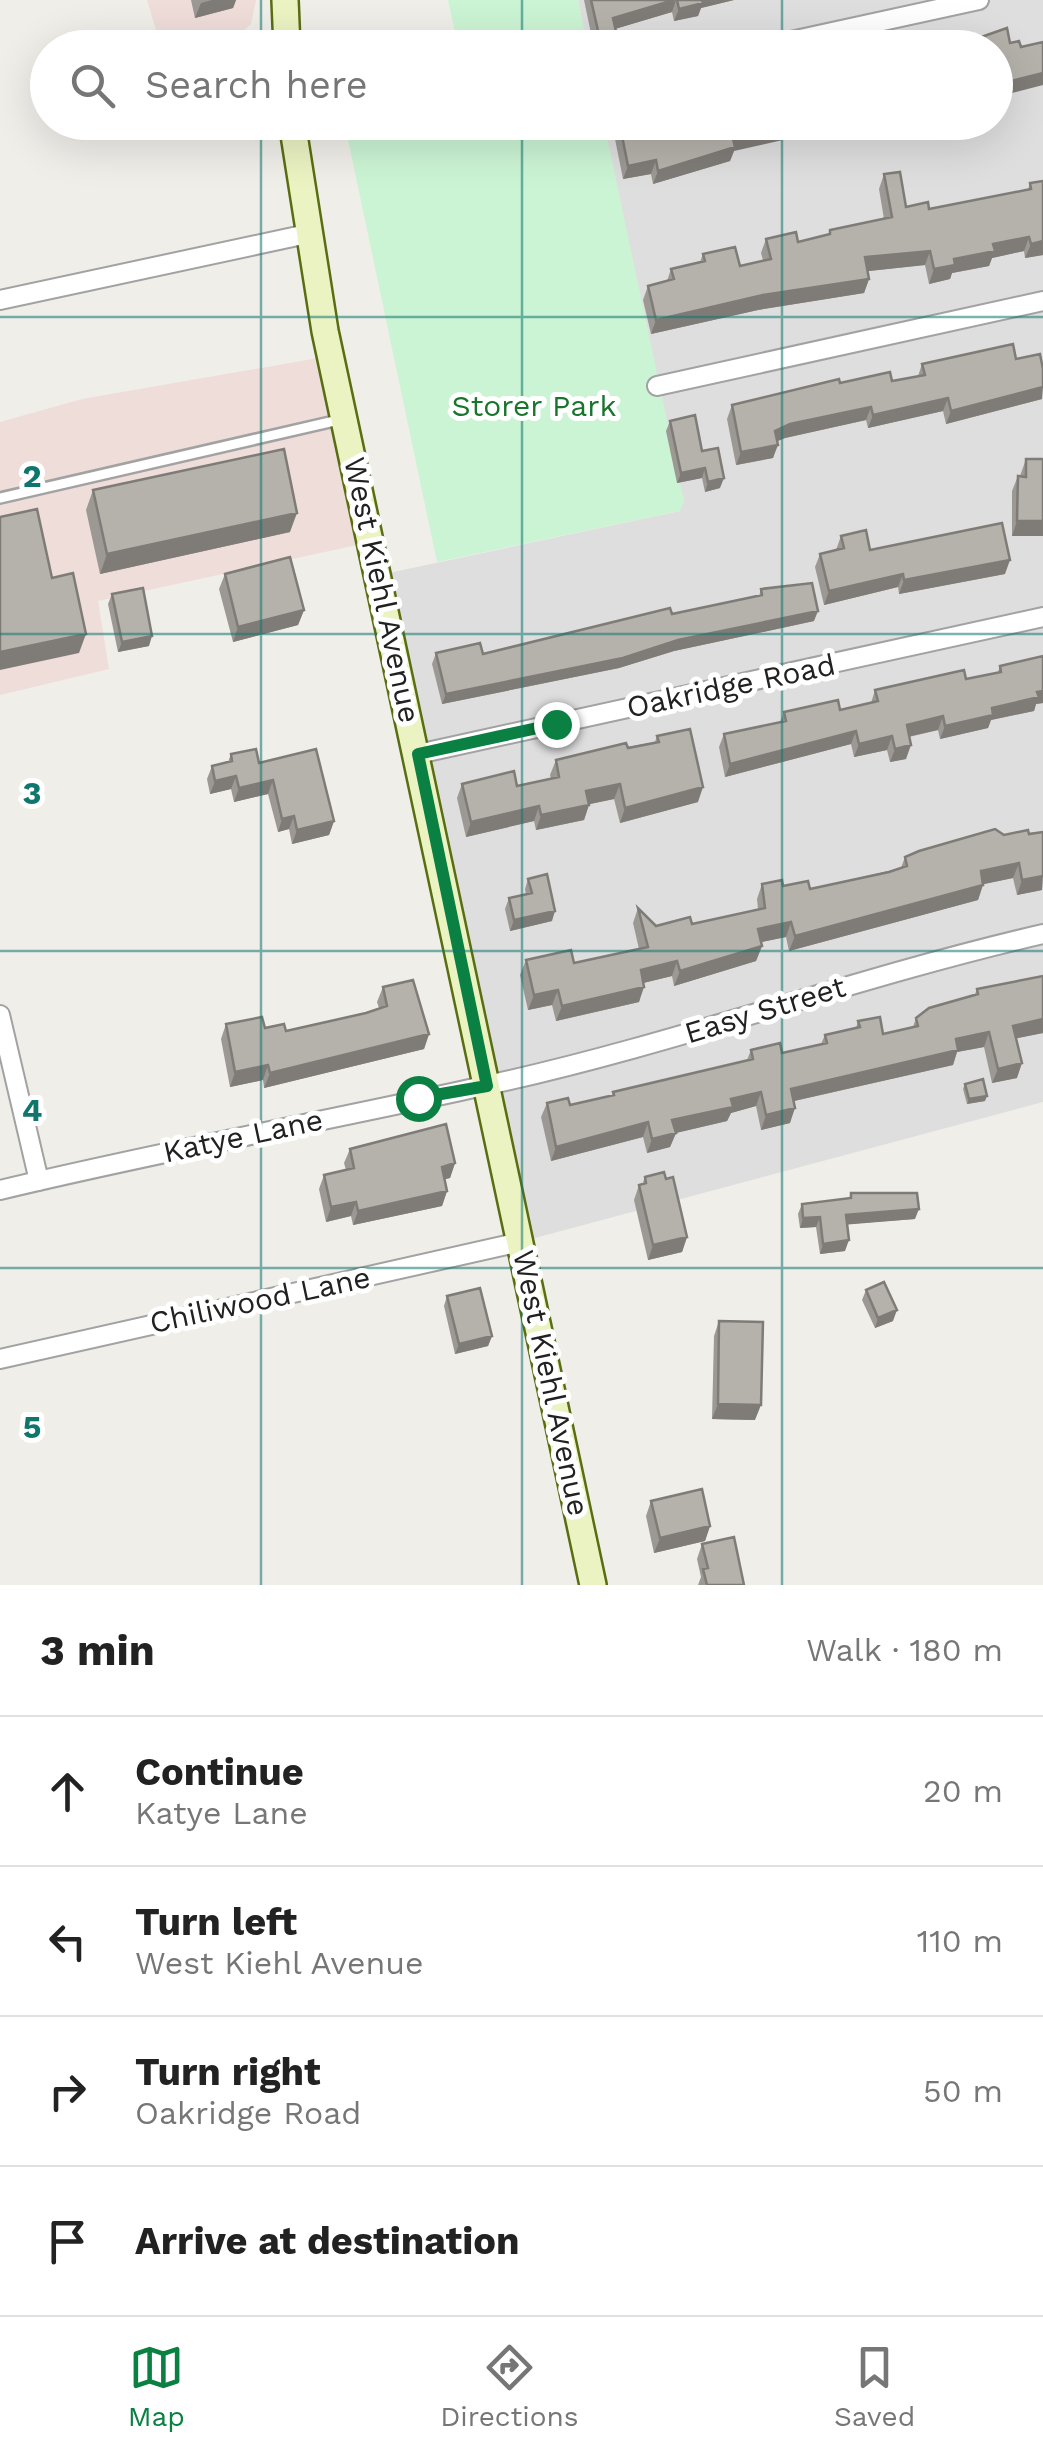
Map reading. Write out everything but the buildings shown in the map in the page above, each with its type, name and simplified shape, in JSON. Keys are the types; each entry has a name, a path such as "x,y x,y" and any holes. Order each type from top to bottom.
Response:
{"street":[{"path":"285,0 286,30"},
{"path":"841,30 978,0"},
{"name":"West Kiehl Avenue","path":"294,140 307,234 344,419 593,1585"},
{"path":"0,300 307,234"},
{"path":"657,386 1043,302"},
{"name":"Oakridge Road","path":"418,754 1043,617"},
{"name":"Easy Street","path":"487,1086 686,1035 928,961 1043,934"},
{"path":"0,1015 39,1181"},
{"name":"Katye Lane","path":"0,1190 487,1086"},
{"name":"Chiliwood Lane","path":"0,1359 520,1242"}],"lane":[{"path":"0,498 344,419"}],"shaded area":[{"path":"147,0 256,0 251,24 244,30 156,30"},
{"path":"578,0 1043,0 1043,1102 520,1242 379,575 680,511 605,140 1013,140 1013,30 584,30"},
{"path":"330,356 371,542 98,601 109,669 0,695 0,422 82,399"}],"green space":[{"path":"448,0 578,0 584,30 454,30"},
{"name":"Storer Park","path":"348,140 608,140 684,501 680,511 437,562"}],"route":[{"path":"418,1098 487,1086 418,754 556,724"}]}
